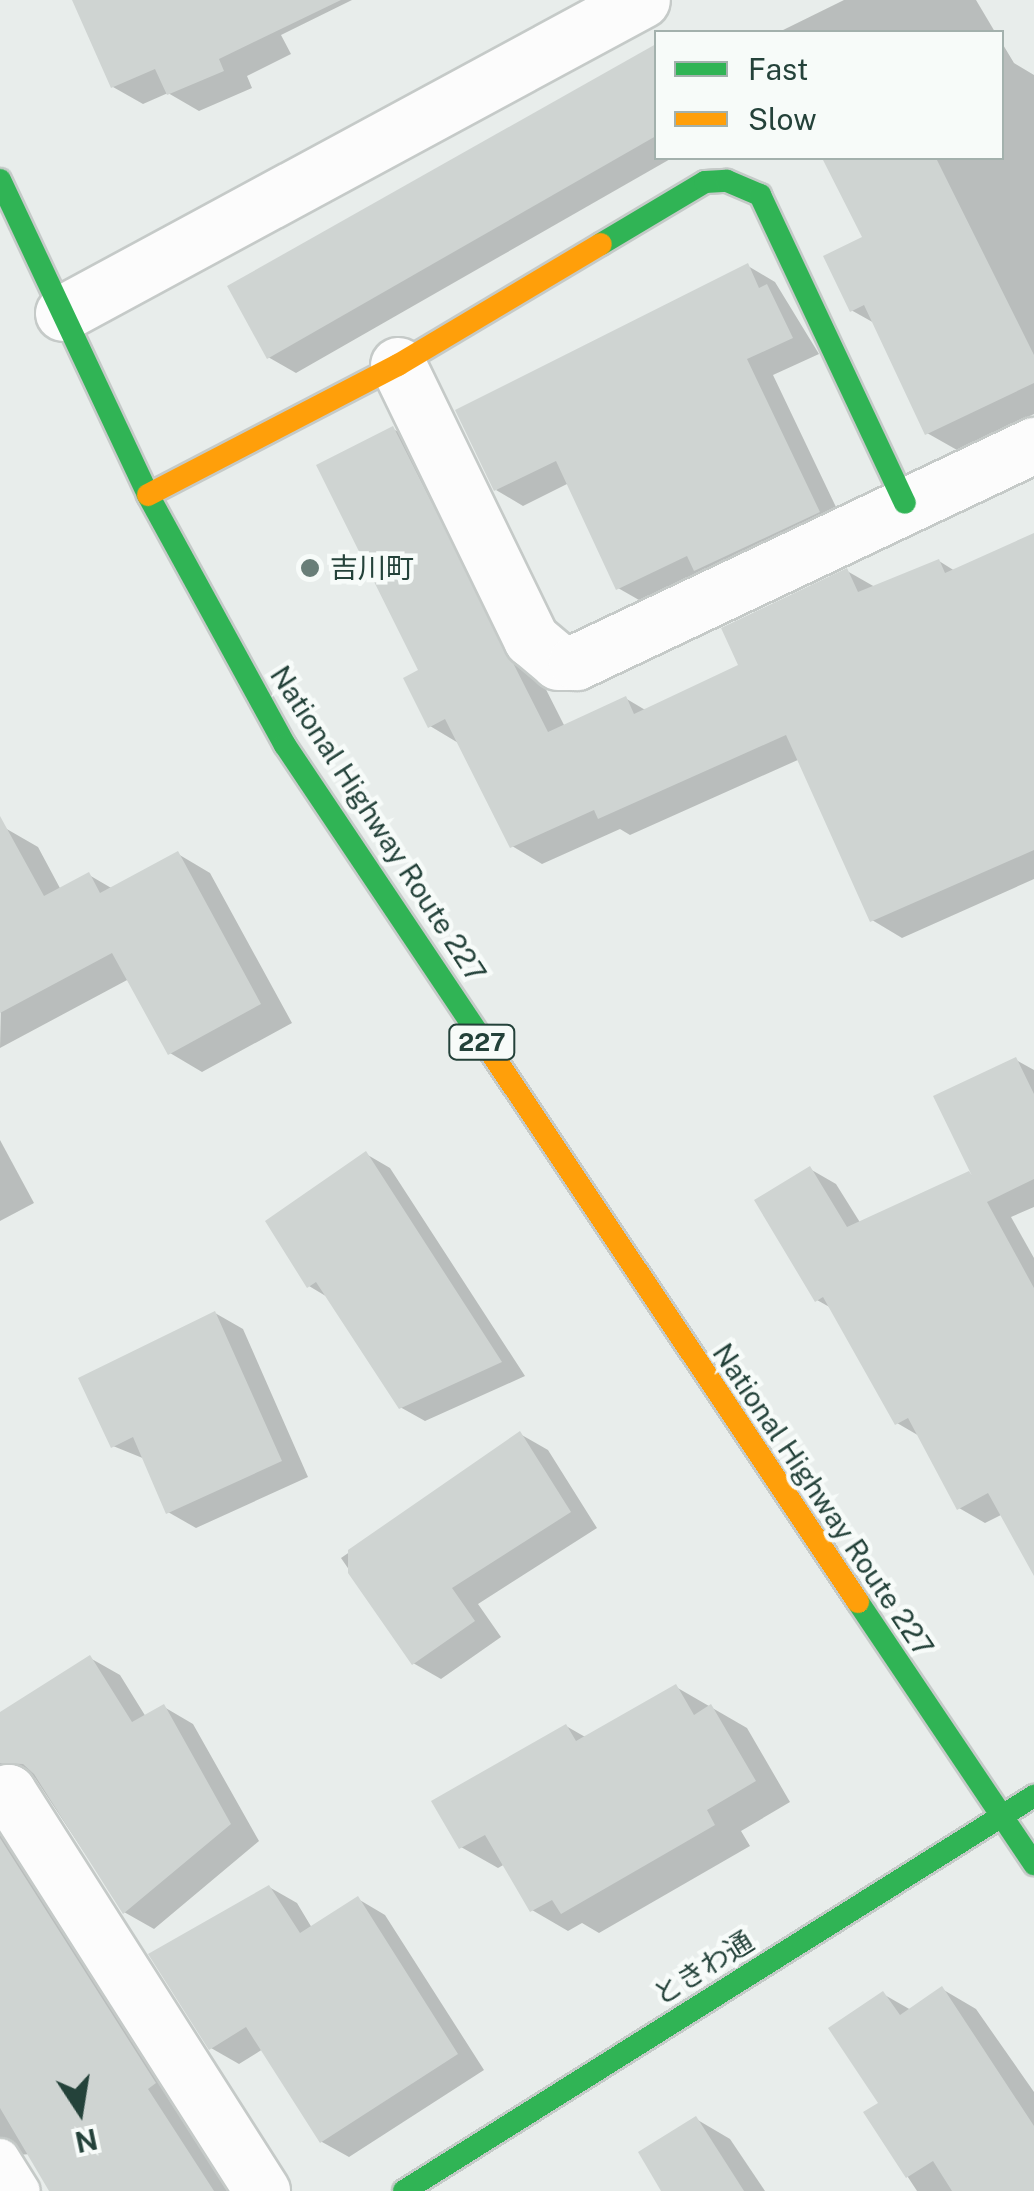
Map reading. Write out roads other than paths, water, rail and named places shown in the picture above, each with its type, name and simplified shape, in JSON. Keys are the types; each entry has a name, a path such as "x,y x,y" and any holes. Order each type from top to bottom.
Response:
{"main road":[{"name":"National Highway Route 227","path":"0,180 148,495 285,746 1034,1864"},
{"path":"148,495 398,365 705,182 747,185 760,195 905,503"},
{"name":"ときわ通","path":"404,2191 1034,1796"}],"street":[{"path":"62,313 642,0"},
{"path":"398,365 531,639 558,662 576,662 1034,445"},
{"path":"0,1796 8,1792 262,2191"}],"lane":[{"path":"0,2158 22,2191"}],"place":[{"name":"吉川町","path":"310,568"}]}
